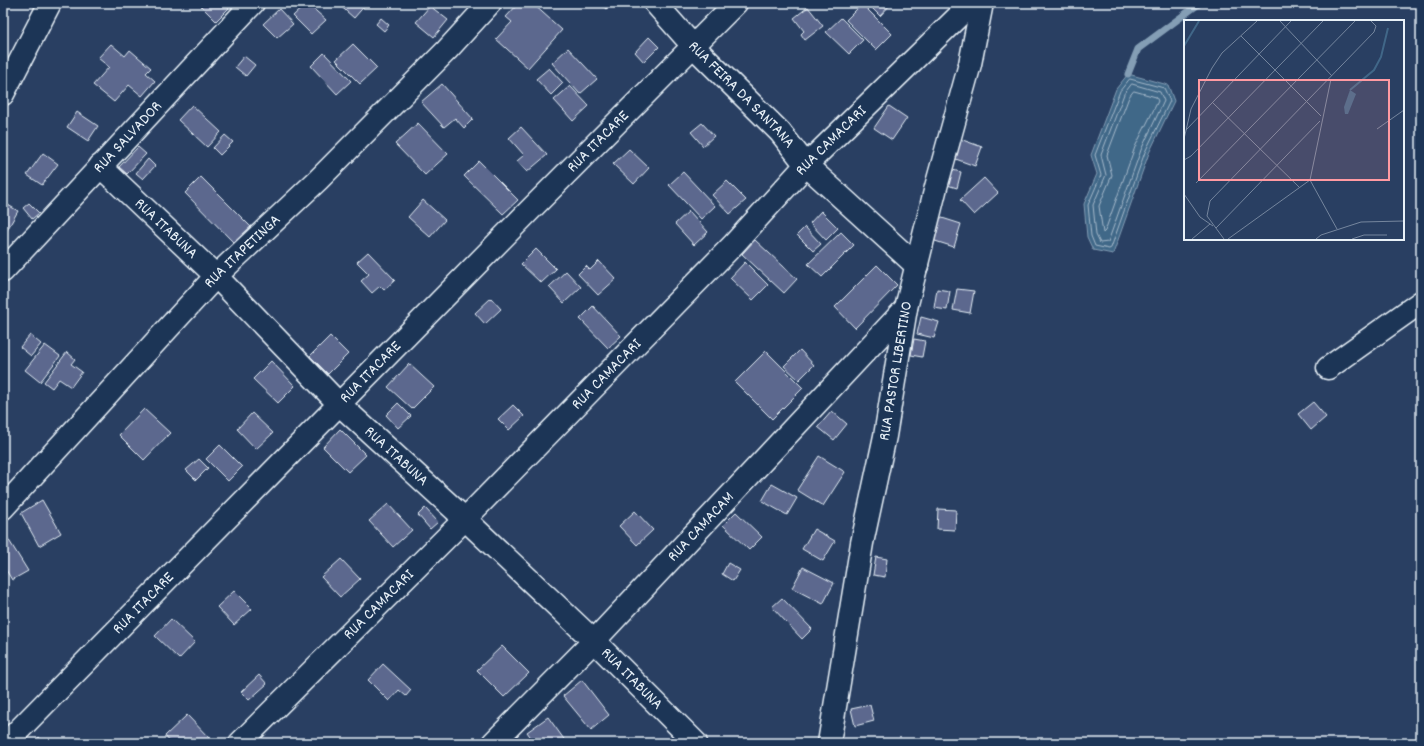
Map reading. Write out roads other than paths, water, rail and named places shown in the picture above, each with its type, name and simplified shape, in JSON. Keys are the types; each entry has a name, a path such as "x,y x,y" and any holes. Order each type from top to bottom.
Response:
{"street":[{"path":"3,94 50,3"},
{"name":"RUA SALVADOR","path":"3,271 253,3"},
{"name":"RUA ITAPETINGA","path":"3,508 216,276 318,180 447,50 490,3"},
{"name":"RUA FEIRA DA SANTANA","path":"655,3 694,47 780,132 806,165 917,266"},
{"name":"RUA ITACARE","path":"6,743 528,210 694,47 736,3"},
{"name":"RUA CAMACARI","path":"240,743 465,519 734,244 806,165 972,3"},
{"name":"RUA PASTOR LIBERTINO","path":"828,743 862,543 885,436 906,308 936,187 970,64 982,3"},
{"name":"RUA ITABUNA","path":"100,166 216,276 339,404 465,519 594,641 696,743"},
{"path":"1328,368 1421,302"},
{"name":"RUA CAMACAM","path":"493,743 594,641 906,308"}],"water":[{"path":"1128,74 1168,85 1174,101 1149,153 1113,254 1093,250 1087,237 1084,204 1097,174 1091,155 1116,89"}],"waterway":[{"path":"1128,74 1138,49 1200,3"}]}
